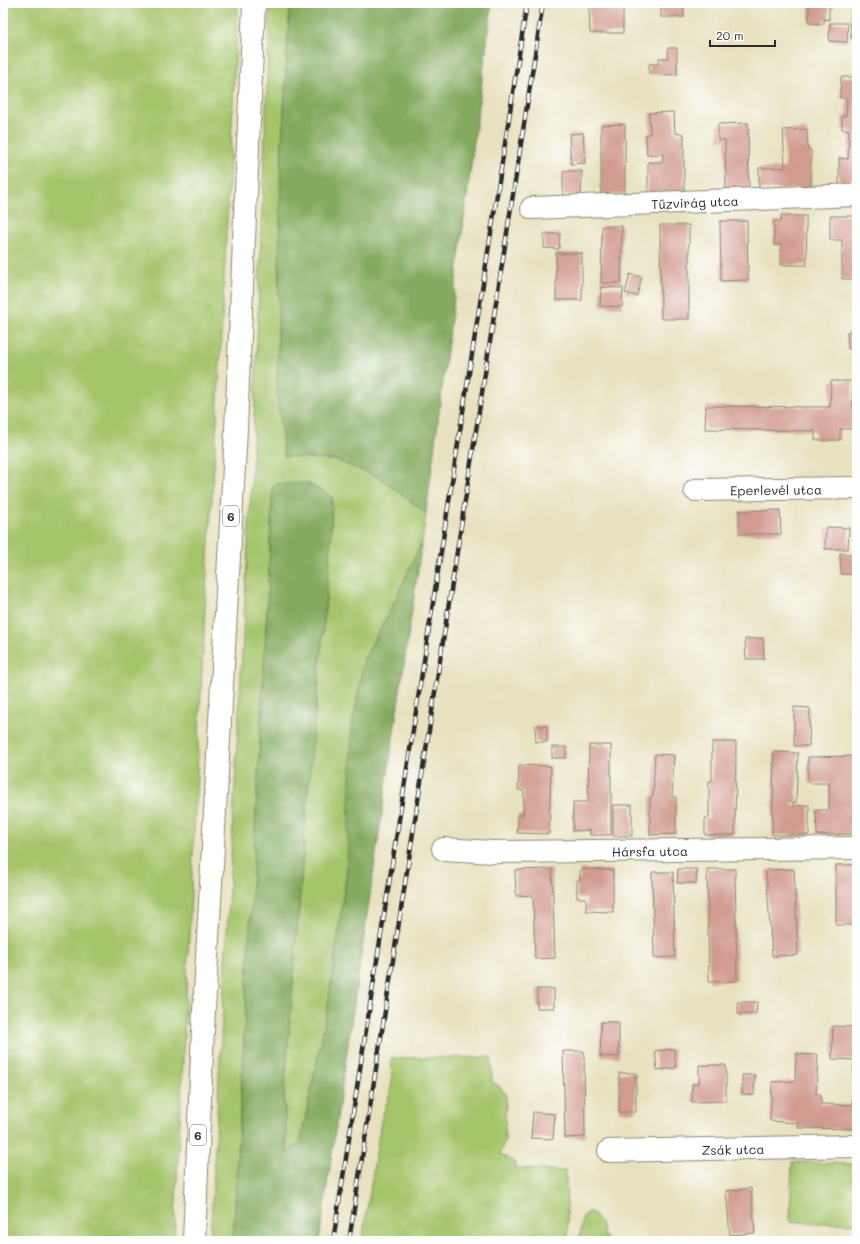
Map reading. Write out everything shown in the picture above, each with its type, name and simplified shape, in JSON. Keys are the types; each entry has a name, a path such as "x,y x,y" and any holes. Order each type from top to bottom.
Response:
{"main road":[{"name":"6","path":"194,1241 204,1021 236,430 254,3"},
{"name":"Tűzvirág utca","path":"532,208 857,195"},
{"name":"Eperlevél utca","path":"695,490 857,488"},
{"name":"Hársfa utca","path":"444,849 493,852 857,848"},
{"name":"Zsák utca","path":"609,1151 857,1146"}],"green space":[{"path":"3,3 238,3 217,420 206,590 174,1241 3,1241"},
{"path":"270,3 290,3 281,163 277,391 285,456 335,460 379,477 426,513 422,542 392,607 364,659 352,727 347,870 328,1006 301,1140 287,1155 284,1095 308,791 330,556 332,497 273,484 233,1241 210,1241 252,470"},
{"path":"290,3 492,3 426,513 379,477 335,460 284,456 277,391 281,163"},
{"path":"307,483 332,497 330,556 308,791 284,1095 287,1154 301,1140 328,1006 347,870 352,727 364,659 392,607 422,542 319,1241 233,1241 273,484"},
{"path":"491,1057 492,1082 498,1085 506,1094 505,1140 500,1154 515,1162 514,1168 566,1171 568,1241 362,1241 381,1121 392,1083 391,1058"},
{"path":"792,1162 857,1164 857,1224 790,1222"},
{"path":"590,1211 601,1223 604,1235 609,1241 579,1241 583,1216"}],"building":[{"path":"589,3 623,3 623,33 590,33"},
{"path":"661,3 684,3 684,17 661,17"},
{"path":"809,3 832,3 831,8 829,8 829,20 824,19 824,24 809,23"},
{"path":"851,3 857,3 857,38 851,38"},
{"path":"830,23 848,23 847,42 829,41"},
{"path":"668,48 677,48 677,75 649,74 649,64 659,64 659,58 668,58"},
{"path":"841,77 857,77 857,186 839,186 839,158 848,159 849,130 842,129 842,116 846,116 847,98 840,98"},
{"path":"674,112 675,133 684,134 684,192 648,192 648,162 662,162 663,154 647,155 646,134 650,134 649,113"},
{"path":"748,123 749,190 726,190 725,140 718,140 718,124"},
{"path":"625,124 625,194 601,194 601,125"},
{"path":"807,129 808,149 811,150 811,189 759,189 759,168 785,168 783,130"},
{"path":"583,133 585,163 571,164 569,134"},
{"path":"563,171 582,171 581,196 563,195"},
{"path":"781,216 806,216 807,265 781,265 781,245 774,245 774,221 781,221"},
{"path":"830,216 857,216 857,279 842,279 842,240 830,240"},
{"path":"720,221 747,221 748,280 721,281"},
{"path":"660,225 689,225 689,319 661,319"},
{"path":"602,226 622,226 621,283 601,283"},
{"path":"544,234 560,234 559,249 544,248"},
{"path":"556,253 582,253 582,300 556,300"},
{"path":"630,274 642,277 637,296 625,293"},
{"path":"601,287 623,288 622,307 600,306"},
{"path":"847,332 857,332 857,349 848,349"},
{"path":"831,381 853,381 852,407 857,407 857,429 840,429 840,440 815,440 815,431 705,429 706,406 830,407"},
{"path":"780,510 781,534 739,534 739,511"},
{"path":"826,527 849,528 848,549 825,549"},
{"path":"840,553 857,555 857,574 841,574"},
{"path":"853,613 857,613 857,629 854,630"},
{"path":"763,638 764,659 746,659 745,639"},
{"path":"794,707 810,708 809,746 794,746"},
{"path":"535,726 547,726 547,742 536,742"},
{"path":"712,742 736,742 735,835 705,835 705,818 709,818 709,781 712,781"},
{"path":"589,745 611,745 611,835 590,835 590,830 573,831 573,802 588,802"},
{"path":"552,747 566,747 566,758 552,758"},
{"path":"774,752 798,753 796,803 793,802 793,806 809,805 809,835 772,835"},
{"path":"655,754 674,755 672,797 676,797 676,834 650,835 650,797 653,796"},
{"path":"855,756 857,834 817,835 816,810 829,810 829,783 808,783 808,757"},
{"path":"519,765 551,766 549,834 517,833 518,815 523,815 524,791 518,790"},
{"path":"613,805 632,805 632,836 613,836"},
{"path":"836,865 856,865 856,925 836,925"},
{"path":"552,869 555,958 535,959 533,895 516,896 515,870"},
{"path":"580,869 613,870 613,912 586,911 586,898 577,898 577,880 580,880"},
{"path":"678,869 697,869 696,883 677,883"},
{"path":"707,869 735,869 737,981 709,982"},
{"path":"794,869 798,955 772,956 766,870"},
{"path":"652,872 673,872 675,957 654,958"},
{"path":"537,989 554,989 554,1008 537,1008"},
{"path":"738,1002 757,1002 756,1014 738,1014"},
{"path":"601,1022 619,1022 619,1057 600,1056"},
{"path":"833,1026 857,1027 857,1129 798,1128 798,1123 770,1121 772,1082 795,1081 796,1054 818,1055 816,1094 821,1094 821,1104 852,1105 854,1060 832,1059"},
{"path":"674,1049 676,1068 657,1070 655,1051"},
{"path":"563,1051 584,1051 585,1137 565,1138"},
{"path":"699,1065 726,1065 726,1101 692,1102 692,1084 699,1084"},
{"path":"619,1073 636,1073 636,1112 619,1112"},
{"path":"742,1075 755,1075 754,1095 742,1094"},
{"path":"533,1112 555,1114 553,1139 531,1138"},
{"path":"751,1188 755,1233 730,1235 726,1191"}],"railway":[{"path":"333,1241 527,3"},
{"path":"349,1241 543,3"}]}
